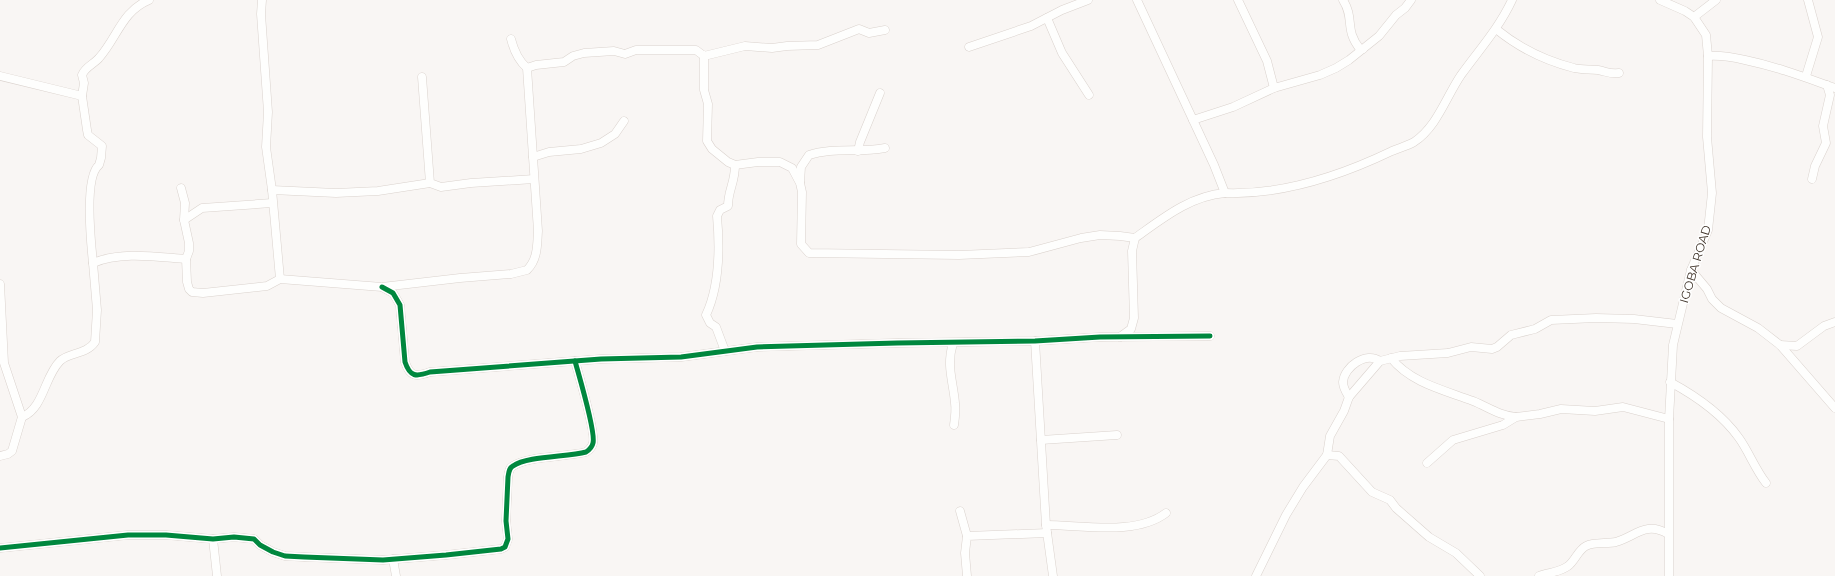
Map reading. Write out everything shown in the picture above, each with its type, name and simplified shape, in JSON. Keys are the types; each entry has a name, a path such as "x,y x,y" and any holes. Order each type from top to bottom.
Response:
{"street":[{"path":"22,417 33,411 46,382 61,360 79,354 95,342 96,310 90,242 90,196 93,173 95,168 99,165 102,150 99,142 88,135 82,96 84,70 92,66 99,58 126,17 141,4 149,0"},
{"path":"262,0 261,14 268,112 266,147 272,190 280,279"},
{"path":"968,47 1024,28 1062,10 1088,0"},
{"path":"1137,0 1214,165 1225,193"},
{"path":"1238,0 1267,61 1274,88"},
{"path":"1343,0 1348,8 1351,36 1360,49 1363,49"},
{"path":"1193,120 1233,107 1274,88 1320,75 1336,68 1379,36 1396,15 1405,8 1410,0"},
{"path":"1120,337 1131,329 1134,318 1132,251 1135,238 1182,206 1210,194 1262,192 1328,178 1414,142 1433,122 1462,75 1503,20 1512,0"},
{"name":"IGOBA ROAD","path":"1660,0 1685,11 1694,17 1706,35 1708,56 1707,137 1712,194 1708,230 1691,270 1673,345 1668,419 1668,576"},
{"path":"1694,17 1716,0"},
{"path":"1806,76 1818,37 1808,0"},
{"path":"1047,18 1062,53 1089,95"},
{"path":"704,56 745,46 772,48 818,45 859,29 869,33 885,30"},
{"path":"1496,29 1507,38 1539,56 1574,69 1601,70 1610,74 1619,73"},
{"path":"181,188 185,203 184,220 189,251 186,259 187,282 189,289 192,292 266,286 280,279 382,287 511,274 527,270 532,266 537,250 538,231 527,68 514,51 510,39"},
{"path":"527,68 536,65 564,62 573,56 584,53 614,51 625,54 636,50 696,50 704,56"},
{"path":"1708,56 1721,55 1762,63 1806,76 1835,88"},
{"path":"704,56 704,90 708,104 707,140 712,149 728,162 735,165 758,162 780,162 792,168 800,183"},
{"path":"0,76 82,96"},
{"path":"422,77 424,124 430,183"},
{"path":"1812,179 1814,166 1826,143 1823,126 1830,95 1827,85"},
{"path":"858,151 860,142 880,93"},
{"path":"533,157 549,152 581,149 601,143 615,134 624,121"},
{"path":"885,148 858,151 833,150 809,155 801,167 800,183 802,200 801,244 809,253 959,255 1029,252 1080,238 1100,235 1135,238"},
{"path":"725,351 716,327 710,323 706,316 713,301 717,282 717,216 720,210 728,206 728,194 732,189 735,179 735,165"},
{"path":"272,190 336,193 378,191 430,183 441,187 534,179"},
{"path":"184,220 202,208 272,203"},
{"path":"93,264 107,258 137,256 163,256 186,259"},
{"path":"1691,270 1720,308 1758,328 1780,346 1835,408"},
{"path":"0,284 3,368 22,417 12,451 8,454 0,456"},
{"path":"397,298 397,293 400,289 408,284"},
{"path":"382,287 393,292 400,305 405,362 408,370 415,375 430,372 575,361 681,357 725,351 787,346 1210,336"},
{"path":"1256,576 1286,515 1307,482 1327,455 1330,436 1344,411 1349,397 1380,361 1391,358 1425,354 1448,353 1471,347 1492,349 1497,347 1511,335 1535,329 1552,320 1596,318 1634,319 1677,324"},
{"path":"1780,346 1797,346 1824,326 1835,322"},
{"path":"1035,341 1047,529 1053,576"},
{"path":"953,343 949,357 950,373 956,404 954,425"},
{"path":"1349,397 1344,389 1343,381 1350,370 1359,361 1369,357 1376,358 1380,361"},
{"path":"1391,358 1403,371 1413,377 1478,403 1502,415 1516,417 1540,414 1561,409 1594,411 1623,407 1668,419"},
{"path":"0,548 128,535 166,535 213,539 234,537 254,539 260,546 285,556 393,559 492,551 505,546 508,540 506,521 509,470 513,466 528,461 586,452 593,444 593,429 575,361"},
{"path":"1670,382 1690,393 1710,408 1739,438 1766,483"},
{"path":"1427,463 1453,440 1503,425 1516,417"},
{"path":"1042,440 1118,435"},
{"path":"1329,441 1339,456 1372,492 1390,500 1396,508 1429,537 1456,553 1480,576"},
{"path":"1327,455 1339,456"},
{"path":"960,511 967,536 965,553 967,576"},
{"path":"967,536 1047,529 1070,525 1093,528 1125,526 1148,523 1158,519 1166,513"},
{"path":"1539,576 1557,572 1566,568 1580,550 1589,545 1617,542 1635,532 1647,529 1660,530 1668,534"},
{"path":"213,539 217,576"},
{"path":"393,559 396,576"}],"cycle path":[{"path":"382,287 393,293 400,305 405,362 409,371 417,375 430,372 601,359 681,357 757,347 1035,341 1100,337 1210,336"},
{"path":"0,548 128,535 166,535 213,539 234,537 254,539 260,545 273,552 285,556 304,557 383,560 501,549 505,547 508,539 506,521 509,470 513,466 528,460 586,452 593,445 590,416 575,361"}]}
